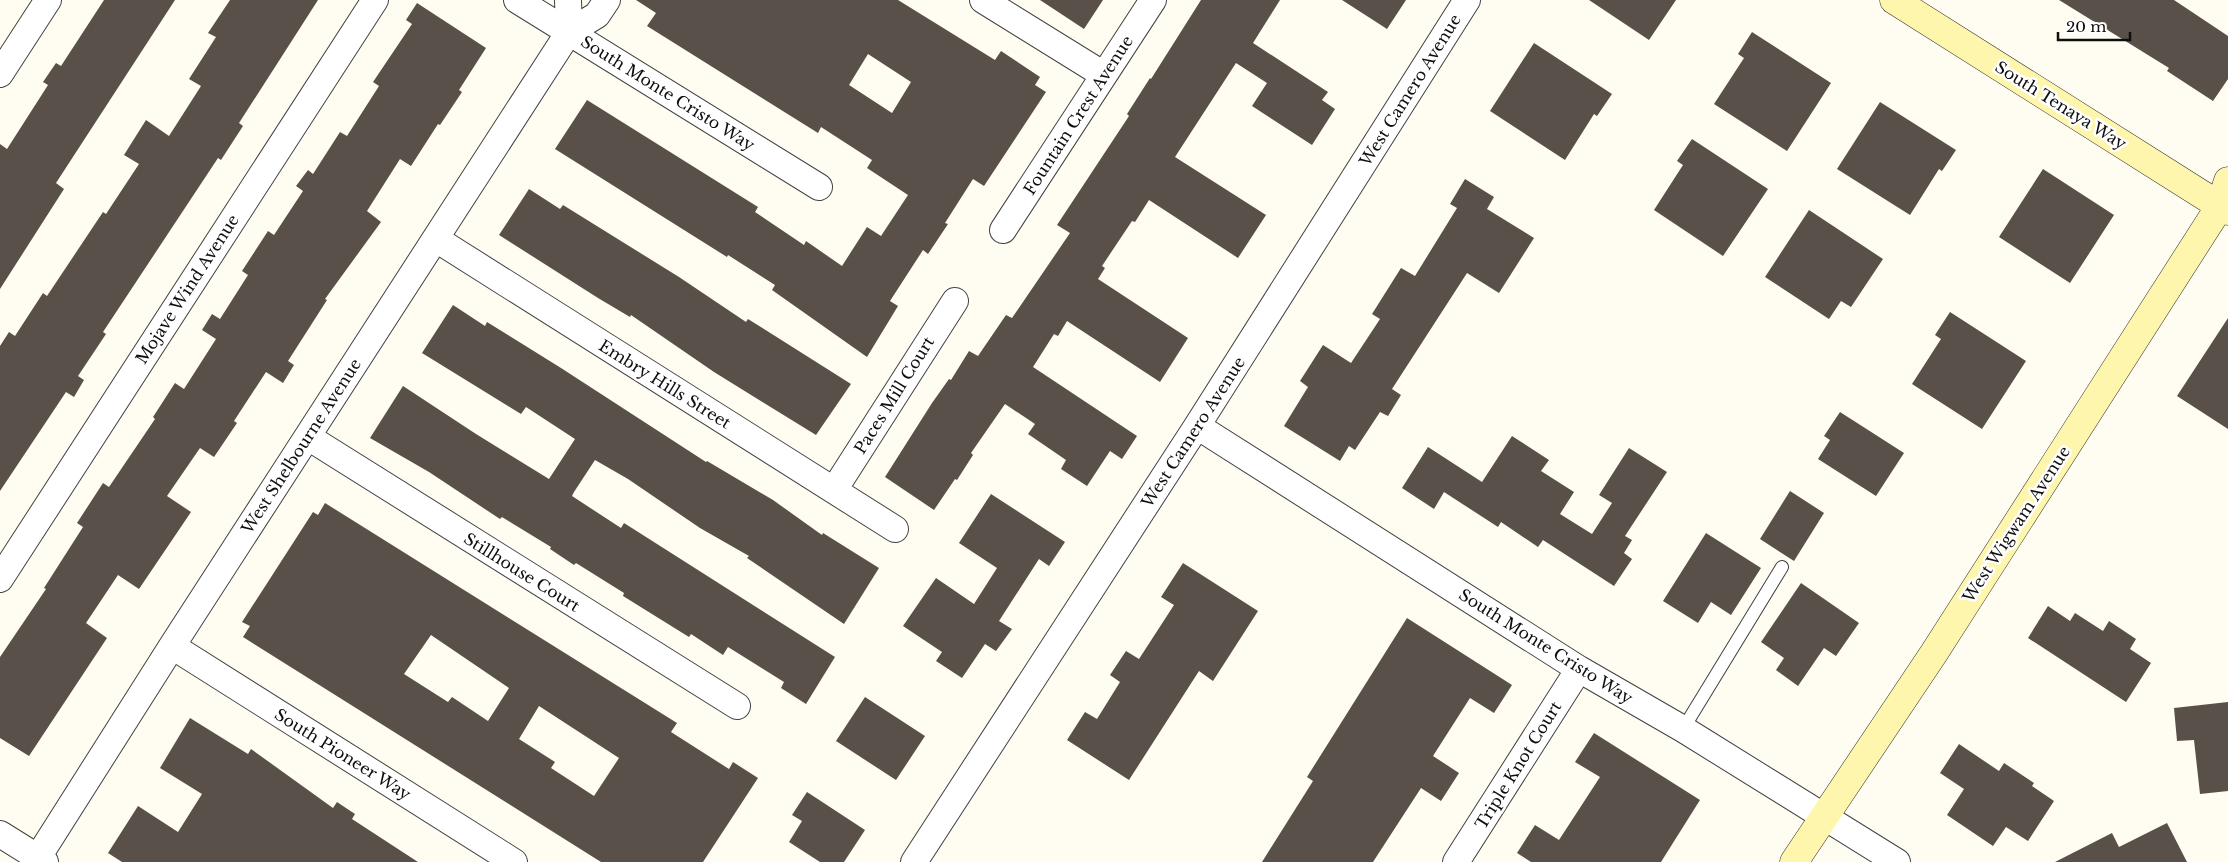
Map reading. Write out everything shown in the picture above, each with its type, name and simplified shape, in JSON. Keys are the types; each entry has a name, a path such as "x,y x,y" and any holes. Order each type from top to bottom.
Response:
{"street":[{"path":"0,74 48,0"},
{"name":"Mojave Wind Avenue","path":"0,579 375,0"},
{"name":"South Monte Cristo Way","path":"517,0 819,187"},
{"path":"568,0 570,32"},
{"name":"West Shelbourne Avenue","path":"39,860 172,646 570,32 597,15 607,0"},
{"path":"983,0 1104,75"},
{"name":"Fountain Crest Avenue","path":"1003,230 1153,0"},
{"name":"West Camero Avenue","path":"914,862 1197,426 1467,0"},
{"name":"South Tenaya Way","path":"1894,0 2225,199"},
{"name":"West Wigwam Avenue","path":"1794,862 1939,644 2225,199"},
{"name":"Embry Hills Street","path":"436,239 895,529"},
{"name":"Paces Mill Court","path":"834,490 954,301"},
{"name":"South Monte Cristo Way","path":"1197,426 1579,669 1683,729 1897,862"},
{"name":"Stillhouse Court","path":"308,437 737,706"},
{"name":"South Pioneer Way","path":"172,646 514,862"},
{"name":"Triple Knot Court","path":"1456,862 1579,669"},
{"path":"0,834 39,860"}],"lane":[{"path":"1683,729 1782,567"}],"building":[{"path":"104,0 175,0 56,183 64,189 0,289 0,144 7,149 48,85 43,82 56,63 61,66"},
{"path":"230,0 318,0 239,123 243,126 221,160 218,158 103,332 106,334 78,376 84,380 74,397 66,392 0,491 0,346 9,332 15,336 43,293 47,296 103,212 106,214 139,164 124,155 146,120 169,136 201,86 189,79 216,37 208,33"},
{"path":"636,0 898,0 995,60 1001,51 1040,77 1035,85 1046,92 984,186 973,179 945,223 948,224 928,254 923,250 890,301 898,306 867,357 772,290 775,285 555,149 587,100 758,207 755,212 804,245 806,241 842,266 867,227 881,236 908,195 867,168 872,160 821,127 818,133 647,26 656,13","holes":["868,54 911,82 892,113 849,85"]},
{"path":"1040,0 1103,0 1084,29"},
{"path":"1201,0 1280,0 1253,43 1328,92 1322,100 1335,109 1312,145 1252,106 1267,83 1236,63 1175,157 1266,215 1238,258 1149,200 1135,222 1132,221 1102,266 1105,268 1098,279 1188,338 1160,382 1067,321 1058,336 1054,334 1033,367 1137,436 1122,459 1110,451 1087,486 1061,469 1066,460 1028,434 1035,424 1005,404 971,453 973,455 957,480 955,479 934,510 885,477 932,403 949,379 951,380 969,351 978,356 1006,315 1012,318 1070,233 1057,225 1129,116 1127,114"},
{"path":"1342,0 1406,0 1387,29"},
{"path":"1589,0 1676,0 1649,40"},
{"path":"2059,0 2174,0 2228,36 2228,79 2213,101 2167,71 2169,68"},
{"path":"417,3 486,48 459,90 462,92 440,125 438,124 411,166 400,159 367,211 381,222 325,299 327,300 288,361 294,365 283,383 266,372 234,421 237,423 214,457 200,448 167,496 191,512 139,589 118,575 86,623 107,638 29,756 0,738 0,657 46,589 44,588 83,527 77,523 103,483 109,487 155,419 153,417 175,383 184,389 216,339 202,330 212,314 220,319 248,275 242,271 268,231 274,235 303,191 296,186 308,170 313,174 340,132 347,136 379,86 373,82 412,24 406,20"},
{"path":"1752,32 1831,83 1787,151 1714,104 1744,58 1738,54"},
{"path":"1534,43 1612,94 1597,116 1594,114 1565,160 1490,111"},
{"path":"1880,102 1956,150 1942,171 1939,169 1910,215 1837,169"},
{"path":"1692,139 1768,189 1723,256 1654,210 1683,165 1677,161"},
{"path":"2043,169 2114,215 2070,283 1999,237"},
{"path":"1465,179 1494,197 1487,209 1534,238 1499,293 1467,273 1392,389 1401,395 1388,416 1380,412 1355,450 1349,446 1340,461 1284,426 1308,387 1300,381 1323,345 1351,363 1380,319 1372,314 1401,268 1415,276 1457,208 1450,204"},
{"path":"529,189 560,209 563,205 679,277 746,322 748,319 851,384 816,435 714,372 631,315 630,317 598,298 499,235"},
{"path":"1809,210 1883,259 1851,307 1841,301 1829,319 1765,277"},
{"path":"453,305 485,326 487,322 706,462 773,500 822,535 823,533 879,568 844,624 747,558 749,556 700,528 628,479 595,460 574,492 572,496 621,528 624,523 835,657 806,704 781,688 784,682 728,647 723,655 691,634 689,637 623,596 624,593 576,563 574,565 550,549 551,547 502,517 500,519 429,472 370,438 403,386 549,479 575,439 526,407 521,414 422,353"},
{"path":"1950,312 2026,361 1982,429 1912,384 1941,339 1935,335"},
{"path":"2228,318 2228,429 2177,396"},
{"path":"1840,412 1904,453 1876,496 1818,459 1830,440 1824,436"},
{"path":"1512,436 1549,460 1541,471 1574,492 1560,514 1592,534 1612,503 1599,495 1629,448 1667,472 1625,536 1632,540 1624,553 1632,559 1614,586 1543,540 1538,547 1501,522 1498,527 1444,492 1434,509 1402,488 1428,447 1482,482"},
{"path":"1790,491 1824,513 1794,561 1760,539"},
{"path":"991,494 1065,542 1049,566 1039,559 999,621 1012,629 996,651 985,644 962,678 936,661 942,652 903,626 936,578 974,604 997,568 959,543"},
{"path":"325,503 677,723 671,732 729,769 733,762 758,778 703,862 601,862 243,637 250,626 242,622 313,512 318,515","holes":["431,635 509,688 488,721 452,697 448,702 404,674","539,706 619,758 594,796 551,768 555,762 519,739"]},
{"path":"1706,533 1761,568 1731,615 1711,602 1698,623 1663,601"},
{"path":"1183,563 1258,611 1213,681 1199,671 1129,780 1067,740 1085,712 1097,719 1120,682 1110,675 1126,651 1139,659 1174,605 1161,597"},
{"path":"1801,583 1859,623 1836,656 1824,648 1798,686 1776,670 1784,658 1761,642"},
{"path":"2048,606 2070,621 2075,613 2103,631 2109,621 2136,639 2130,649 2151,663 2126,702 2028,638"},
{"path":"1407,618 1512,685 1494,713 1470,698 1433,756 1459,773 1441,801 1421,788 1373,862 1262,862 1313,781 1307,777"},
{"path":"865,697 925,736 896,780 836,741"},
{"path":"2228,702 2228,791 2200,794 2194,740 2177,741 2174,708"},
{"path":"190,718 248,754 251,749 333,808 337,802 355,814 352,819 418,862 122,862 108,853 138,806 178,832 202,794 160,768"},
{"path":"1594,733 1700,800 1661,862 1531,862 1517,853 1535,825 1559,840 1600,777 1575,762"},
{"path":"1959,744 1999,771 2004,763 2034,783 2032,786 2054,801 2028,841 2006,827 1993,846 1947,815 1964,789 1940,773"},
{"path":"807,792 865,830 844,862 820,862 789,842 802,821 792,815"},
{"path":"2167,823 2187,862 2055,862 2112,833 2119,847"}]}
